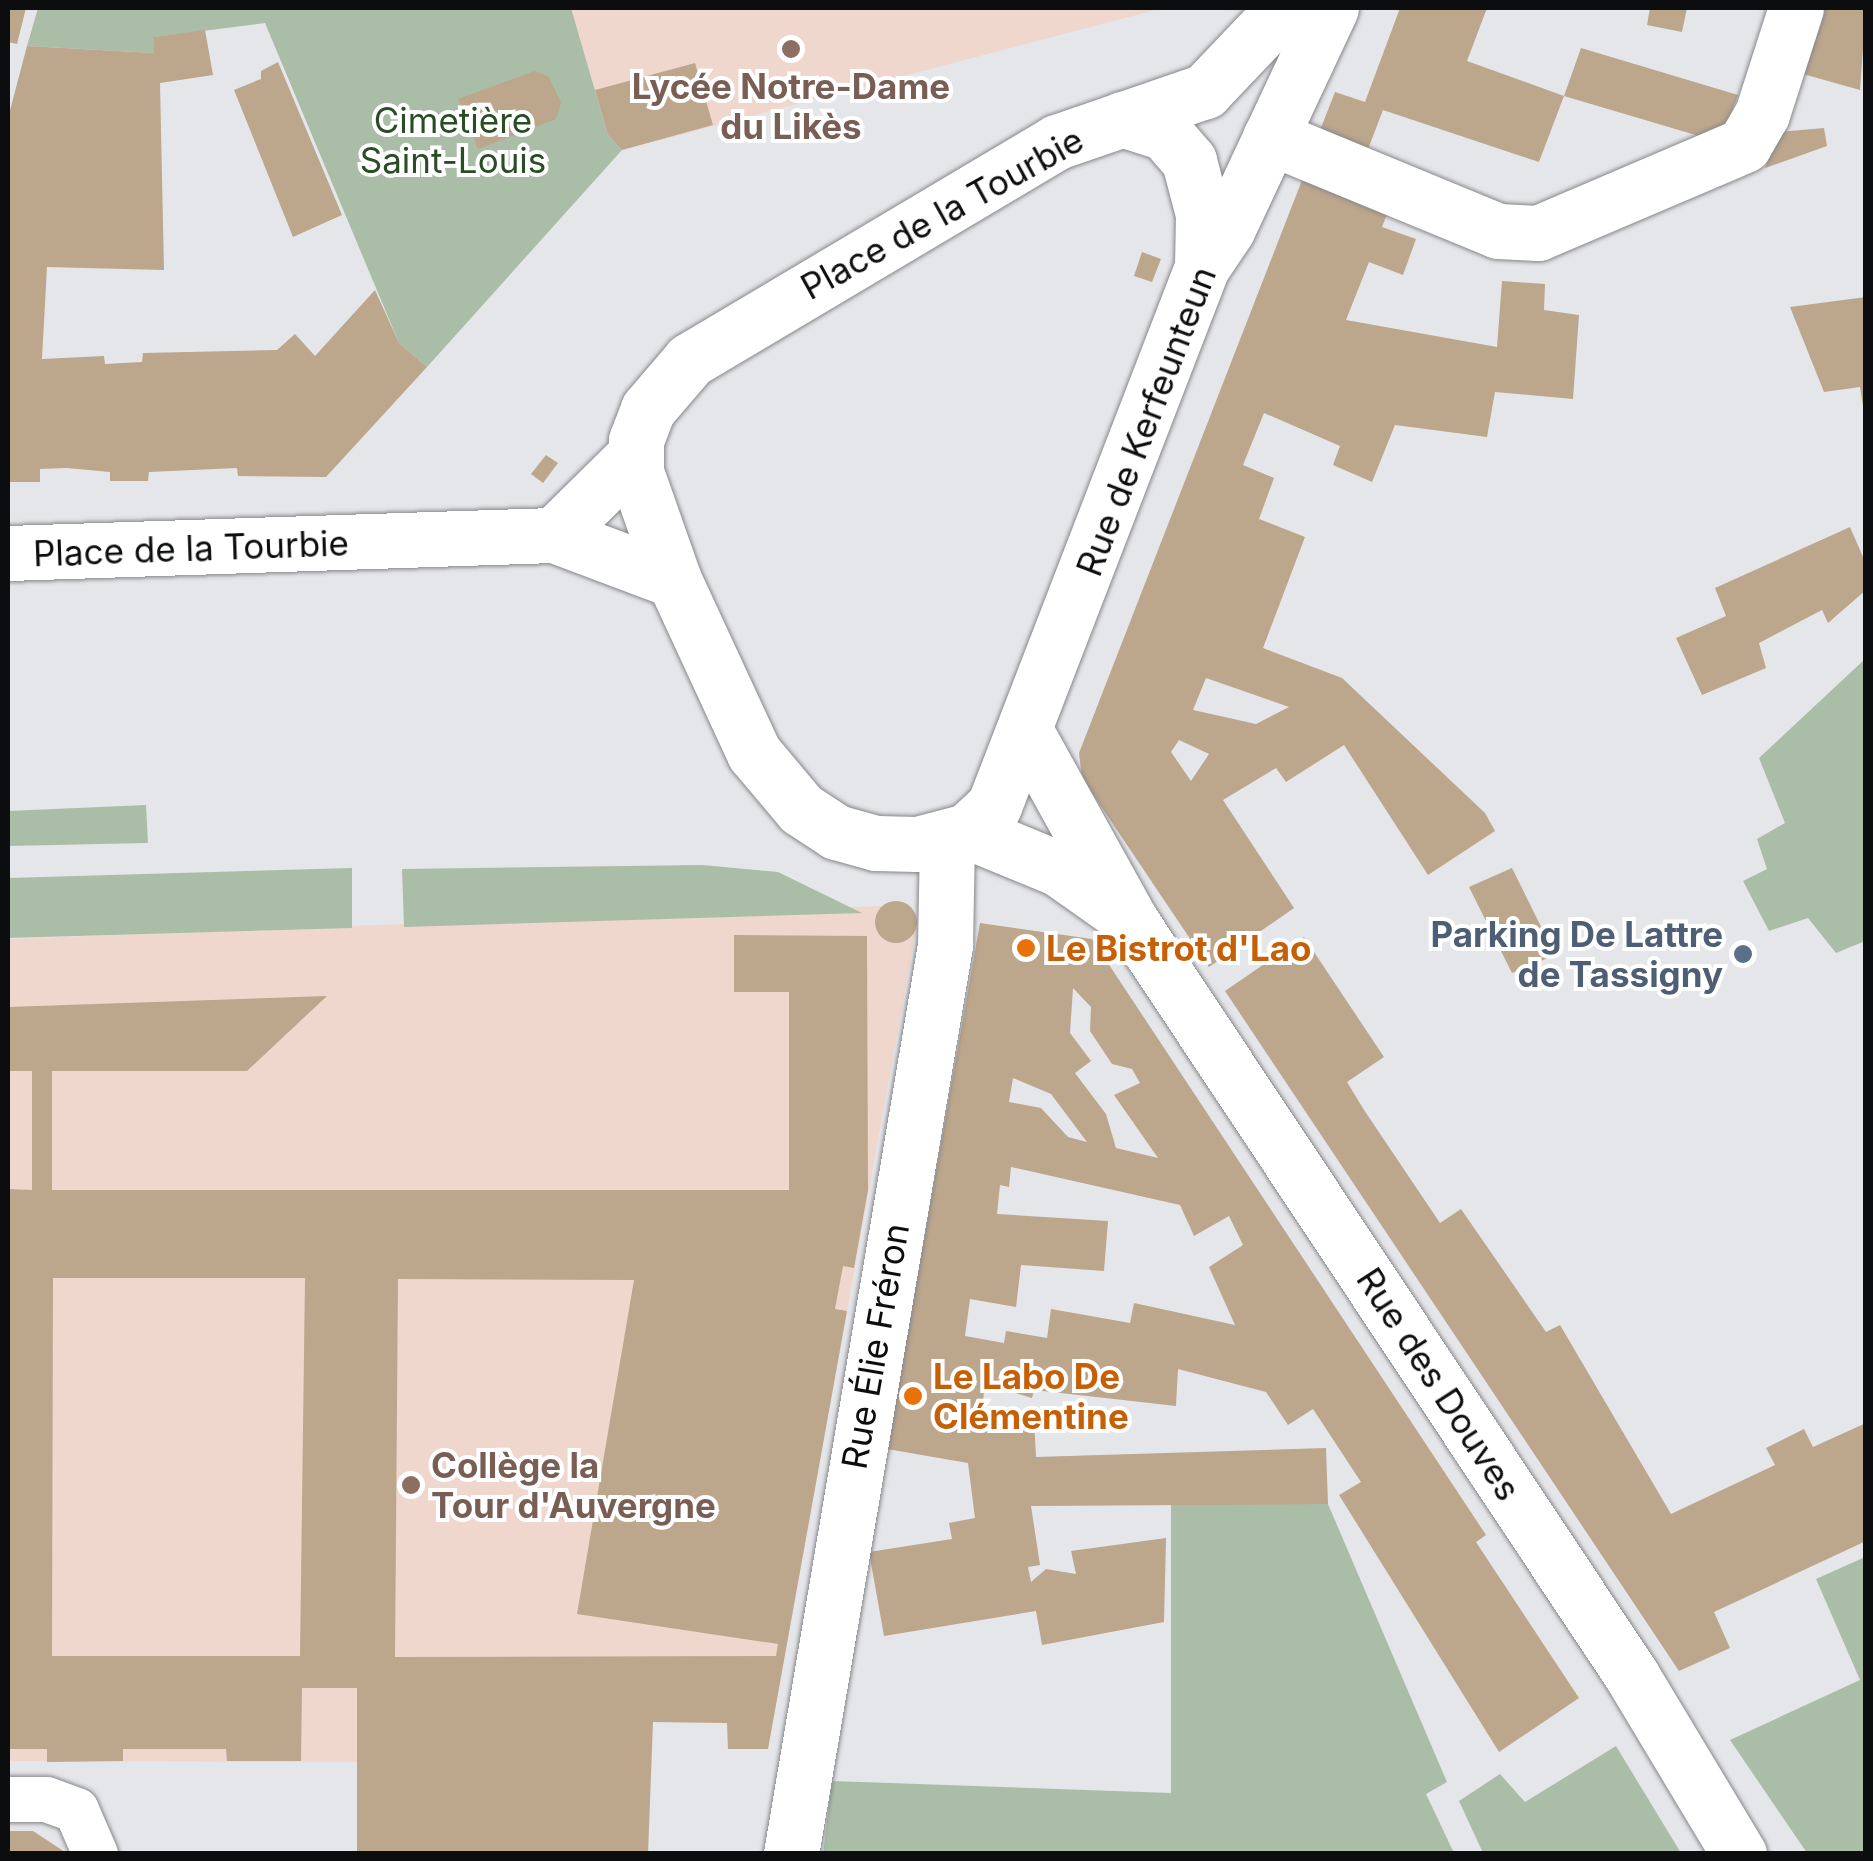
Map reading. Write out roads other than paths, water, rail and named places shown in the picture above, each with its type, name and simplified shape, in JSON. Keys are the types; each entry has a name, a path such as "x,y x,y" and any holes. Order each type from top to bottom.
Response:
{"main road":[{"name":"Place de la Tourbie","path":"554,534 634,456 648,409 690,360 1057,142 1205,91 1284,8"},
{"name":"Rue de Kerfeunteun","path":"1026,732 1202,266 1270,137 1331,8"},
{"path":"1270,137 1456,214 1518,235 1538,233 1736,150 1758,125 1796,8"},
{"path":"1122,119 1164,132 1190,161 1203,214 1202,266"},
{"path":"634,456 674,580 754,754 800,809 858,840 892,845 957,834 994,806 1026,732"},
{"name":"Place de la Tourbie","path":"8,553 554,534 674,580"},
{"name":"Rue des Douves","path":"1026,732 1130,920 1621,1660 1739,1854"},
{"name":"Rue des Douves","path":"957,834 1058,869 1130,920"},
{"name":"Rue Élie Fréron","path":"791,1854 945,945 957,834"}],"street":[{"path":"8,1799 46,1799 76,1810 95,1854"}],"place":[{"name":"Lycée Notre-Dame du Likès","path":"791,49"},
{"name":"Le Bistrot d'Lao","path":"1026,948"},
{"name":"Parking De Lattre de Tassigny","path":"1743,954"},
{"name":"Le Labo De Clémentine","path":"913,1396"},
{"name":"Collège la Tour d'Auvergne","path":"411,1485"}],"park label":[{"name":"Cimetière Saint-Louis","path":"453,140"}]}
